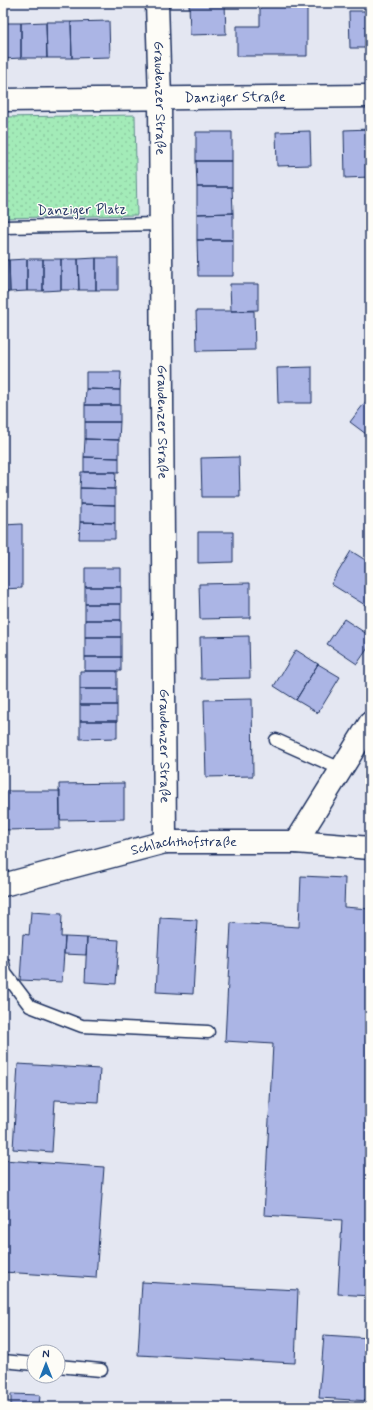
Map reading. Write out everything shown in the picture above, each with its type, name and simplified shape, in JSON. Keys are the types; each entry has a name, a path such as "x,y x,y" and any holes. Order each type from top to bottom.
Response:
{"street":[{"name":"Graudenzer Straße","path":"157,3 160,99 165,842"},
{"name":"Danziger Straße","path":"3,100 370,96"},
{"path":"296,842 370,723"},
{"name":"Schlachthofstraße","path":"3,888 165,842 296,842 370,848"}],"lane":[{"name":"Danziger Platz","path":"3,227 161,224"},
{"path":"276,740 341,770"},
{"path":"3,963 5,973 30,1006 82,1026 208,1032"},
{"path":"3,1361 26,1363"},
{"path":"66,1367 101,1370"}],"green space":[{"path":"135,115 137,215 3,218 3,117"}],"building":[{"path":"189,3 225,3 226,34 190,35"},
{"path":"260,4 307,4 307,56 237,56 237,26 260,26"},
{"path":"349,11 370,11 370,48 350,48"},
{"path":"109,21 110,57 72,58 71,22"},
{"path":"46,22 71,22 72,58 47,58"},
{"path":"46,22 47,58 21,58 21,23"},
{"path":"3,23 21,23 21,58 3,59"},
{"path":"370,129 370,177 345,178 344,130"},
{"path":"310,131 311,165 277,166 276,132"},
{"path":"196,132 232,132 232,161 196,161"},
{"path":"196,161 232,161 232,187 197,187"},
{"path":"197,187 232,187 233,213 197,214"},
{"path":"233,213 233,240 197,240 197,214"},
{"path":"197,240 233,240 233,276 198,276"},
{"path":"96,258 118,258 118,290 96,290"},
{"path":"96,258 96,290 79,290 78,259"},
{"path":"27,259 43,259 43,291 27,291"},
{"path":"27,259 27,291 10,292 9,260"},
{"path":"43,259 61,259 61,290 43,291"},
{"path":"61,259 78,259 79,290 61,290"},
{"path":"3,260 9,260 10,292 3,292"},
{"path":"230,284 258,284 258,310 231,311"},
{"path":"196,311 254,311 255,350 197,351"},
{"path":"312,367 312,403 278,403 277,368"},
{"path":"86,372 121,372 120,390 86,389"},
{"path":"86,389 120,390 120,405 85,405"},
{"path":"370,396 370,437 350,422"},
{"path":"85,405 120,405 120,422 85,422"},
{"path":"85,422 120,422 119,440 85,439"},
{"path":"85,439 119,440 119,458 84,457"},
{"path":"84,457 119,458 119,472 84,472"},
{"path":"239,457 240,497 202,497 201,458"},
{"path":"81,472 116,472 115,489 80,488"},
{"path":"80,488 115,489 115,505 80,504"},
{"path":"80,504 115,505 115,523 80,522"},
{"path":"80,522 115,523 115,539 79,539"},
{"path":"22,524 22,588 3,589 3,525"},
{"path":"198,532 233,532 233,562 198,563"},
{"path":"351,551 370,563 370,608 331,584"},
{"path":"85,568 121,568 121,587 85,587"},
{"path":"250,583 250,618 200,619 199,584"},
{"path":"85,587 121,587 121,604 85,604"},
{"path":"85,604 121,604 121,620 85,620"},
{"path":"344,619 370,636 370,645 357,664 327,644"},
{"path":"85,620 121,620 121,637 85,637"},
{"path":"249,636 250,678 201,679 200,637"},
{"path":"85,637 121,637 121,657 85,657"},
{"path":"296,650 318,664 296,700 274,686"},
{"path":"85,657 121,657 121,671 85,671"},
{"path":"318,664 340,677 318,713 296,700"},
{"path":"80,671 117,671 117,689 80,689"},
{"path":"80,689 117,689 117,705 80,705"},
{"path":"252,699 253,776 206,777 204,700"},
{"path":"80,705 117,705 117,721 80,721"},
{"path":"80,721 117,721 117,738 80,739"},
{"path":"124,783 124,819 60,820 59,784"},
{"path":"3,791 60,791 60,829 3,830"},
{"path":"301,876 345,878 344,907 370,909 370,1296 338,1294 342,1220 264,1215 273,1044 225,1041 231,923 299,927"},
{"path":"31,912 62,914 61,937 65,937 62,982 20,980 23,934 29,935"},
{"path":"160,918 197,920 193,994 156,992"},
{"path":"65,937 87,938 86,955 64,954"},
{"path":"87,938 119,940 116,984 85,982"},
{"path":"18,1064 100,1069 98,1102 55,1100 52,1152 13,1149"},
{"path":"3,1160 104,1167 96,1278 3,1272"},
{"path":"142,1282 298,1290 295,1363 138,1355"},
{"path":"324,1335 370,1338 370,1401 319,1398"},
{"path":"11,1394 40,1395 39,1407 11,1407"}]}
